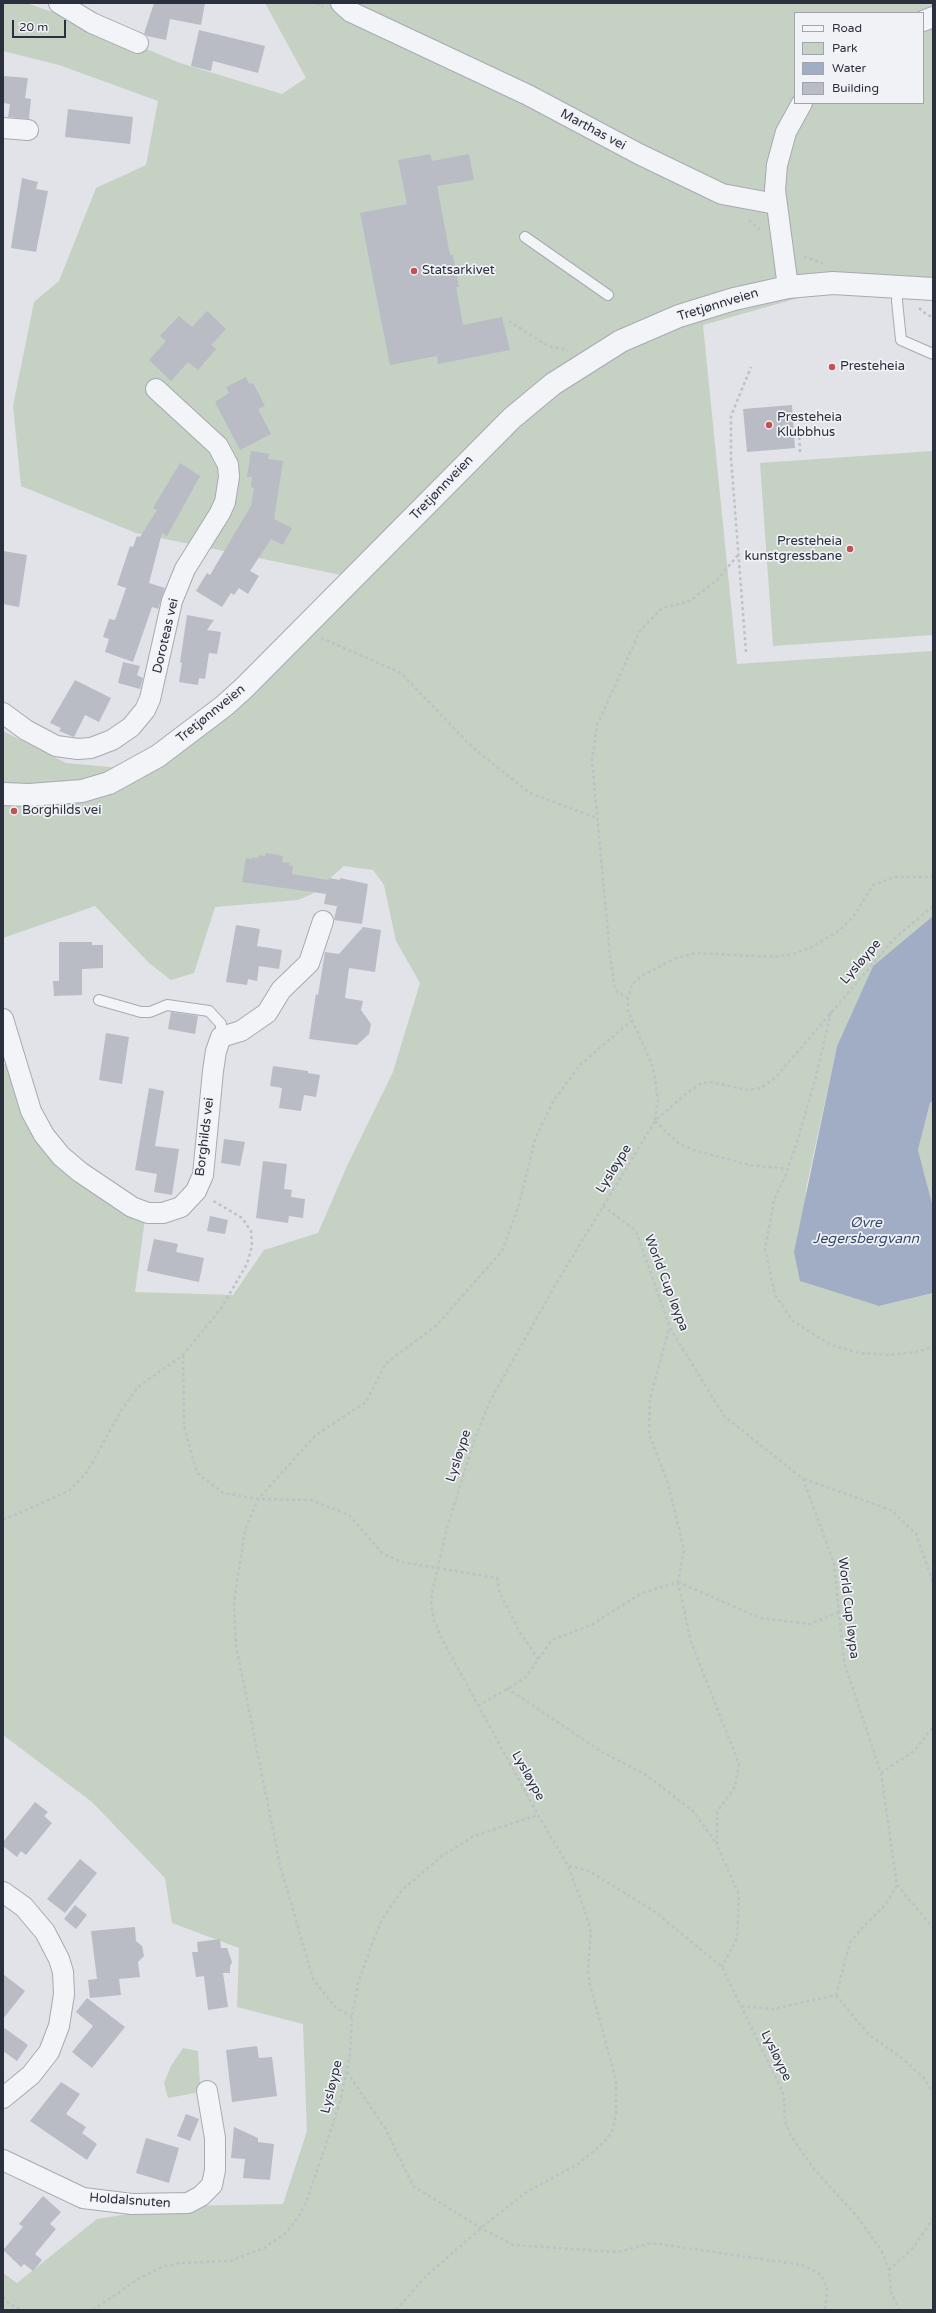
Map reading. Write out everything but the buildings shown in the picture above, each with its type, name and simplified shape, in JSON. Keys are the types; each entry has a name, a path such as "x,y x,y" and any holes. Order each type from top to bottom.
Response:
{"street":[{"path":"59,3 92,23 138,42"},
{"name":"Marthas vei","path":"335,7 351,12 528,95 639,154 722,194 776,204"},
{"path":"788,287 775,190 779,154 786,132 801,104"},
{"path":"3,128 28,130"},
{"name":"Tretjønnveien","path":"3,794 29,795 82,790 109,783 158,756 224,706 244,688 437,495 487,441 553,384 621,341 680,316 734,299 788,287 833,283 933,289"},
{"name":"Doroteas vei","path":"3,713 26,730 56,746 78,749 91,748 112,740 131,727 145,710 150,699 172,601 185,569 220,513 225,502 229,477 228,465 218,446 156,389"},
{"path":"221,1037 241,1031 267,1014 281,990 309,963 323,921"},
{"name":"Borghilds vei","path":"3,1019 31,1111 44,1135 65,1160 115,1198 132,1208 148,1213 163,1213 181,1208 196,1191 203,1175 212,1071 216,1051 221,1037"},
{"path":"3,1892 24,1907 45,1932 59,1959 63,1972 64,1994 59,2026 49,2052 31,2074 3,2098"},
{"name":"Holdalsnuten","path":"3,2160 83,2198 132,2204 188,2203 201,2196 212,2185 215,2170 215,2138 207,2091"}],"lane":[{"path":"525,237 608,295"},
{"path":"898,287 897,301 901,340 933,354"},
{"path":"99,1000 141,1012 150,1012 167,1005 209,1011 221,1024 221,1037"}],"path":[{"path":"317,3 335,7"},
{"path":"743,217 759,228 762,234"},
{"path":"801,256 808,260 827,265"},
{"path":"918,304 927,315 933,317"},
{"path":"509,321 548,346 570,350 574,348"},
{"path":"746,652 731,458 731,416 751,367"},
{"path":"799,432 800,453"},
{"path":"628,999 616,990 610,955 592,760 597,725 640,631 662,608 690,601 717,580 738,555"},
{"path":"323,631 317,637 401,673 473,748 530,793 597,818"},
{"name":"Lysløype","path":"655,1121 658,1100 653,1067 631,1021 628,1011 628,999 632,984 643,975 676,958 696,953 774,957 793,954 810,948 840,930 853,917 873,885 895,877 933,877"},
{"name":"Lysløype","path":"396,2310 427,2275 481,2228 525,2193 578,2164 608,2138 613,2128 617,2098 616,2080 590,1985 588,1970 591,1933 585,1911 568,1866 478,1706 434,1620 431,1602 437,1569 447,1528 476,1435 490,1401 603,1206 655,1121 688,1092 702,1083 710,1082 748,1090 761,1088 775,1078 896,937 933,906"},
{"path":"831,1012 815,1080 788,1169 774,1200 765,1249 775,1295 793,1321 831,1345 859,1353 888,1355 916,1352 933,1347"},
{"path":"352,2017 335,2007 313,1979 280,1866 236,1645 234,1602 245,1530 258,1499 316,1435 366,1402 386,1363 436,1326 502,1251 519,1205 535,1139 554,1100 580,1065 631,1021"},
{"path":"655,1121 678,1143 696,1151 750,1165 788,1169"},
{"path":"3,1520 69,1491 87,1472 122,1409 138,1387 183,1355 222,1307 247,1264 252,1246 251,1231 242,1218 196,1191"},
{"name":"World Cup løypa","path":"603,1206 636,1231 670,1328 724,1416 803,1479 834,1563 844,1662 882,1774 897,1885"},
{"path":"670,1328 650,1399 650,1434 667,1480 684,1550 678,1582 691,1642 739,1764 735,1787 718,1812 717,1845"},
{"path":"183,1355 184,1426 197,1473 223,1493 258,1499 311,1500 349,1515 382,1552 401,1562 441,1570 497,1578 498,1591 519,1631 538,1659"},
{"path":"803,1479 891,1510 916,1534 933,1582"},
{"path":"478,1706 525,1678 552,1640 593,1624 642,1593 678,1582 720,1602 760,1618 810,1624 839,1612"},
{"path":"507,1688 602,1752 645,1774 692,1810 717,1845 739,1894 737,1938 722,1967"},
{"path":"882,1774 914,1750 933,1727"},
{"name":"Lysløype","path":"93,2310 138,2279 162,2267 180,2263 230,2261 264,2248 286,2233 299,2216 307,2200 340,2102 347,2072 352,2017 358,1983 372,1941 383,1918 402,1890 442,1856 474,1836 538,1815"},
{"name":"Lysløype","path":"568,1866 590,1871 654,1911 722,1967 784,2095 785,2121 792,2136 814,2169 856,2215 881,2250 889,2270 891,2292 899,2310"},
{"path":"836,1995 850,1943 860,1929 886,1904 897,1885 933,1928"},
{"path":"740,2006 773,2009 836,1995"},
{"path":"836,1995 869,2035 901,2058 924,2078 933,2093"},
{"path":"347,2072 385,2128 413,2186 481,2228 513,2245 618,2252 652,2243 803,2264 821,2275 827,2289 825,2309"},
{"path":"889,2270 912,2249 933,2219"},
{"path":"3,2297 9,2304 22,2310"},
{"path":"805,2310 831,2310"}],"green space":[{"path":"3,3 26,3 82,22 180,63 282,94 306,78 265,3 933,3 933,300 816,293 703,325 737,664 933,651 933,916 873,966 837,1046 806,1189 801,1281 879,1306 933,1293 933,2310 3,2310 3,2273 17,2283 97,2219 179,2206 283,2204 307,2131 303,2024 237,2007 239,1948 172,1923 165,1878 92,1802 3,1735 3,1064 9,1064 67,1154 146,1212 135,1292 233,1295 264,1250 318,1233 347,1166 393,1072 420,983 396,941 384,885 373,870 344,866 312,894 298,900 215,907 194,973 171,980 149,963 95,906 3,938 3,731 66,763 143,770 356,578 136,533 21,486 13,406 34,302 59,281 96,188 146,165 158,101 59,65 3,51"},
{"name":"Presteheia kunstgressbane","path":"933,451 933,635 773,646 760,463"},
{"path":"933,1101 933,1207 918,1150 930,1103"},
{"path":"183,2048 198,2051 200,2085 195,2093 168,2098 164,2083 171,2066"}],"water":[{"name":"Øvre Jegersbergvann","path":"933,916 933,1101 930,1103 918,1150 933,1207 933,1293 879,1306 800,1281 794,1252 837,1046 873,966"}],"place":[{"name":"Statsarkivet","path":"414,271"},
{"name":"Presteheia","path":"832,367"},
{"name":"Presteheia Klubbhus","path":"769,425"},
{"name":"Presteheia kunstgressbane","path":"850,549"},
{"name":"Borghilds vei","path":"14,811"}]}
